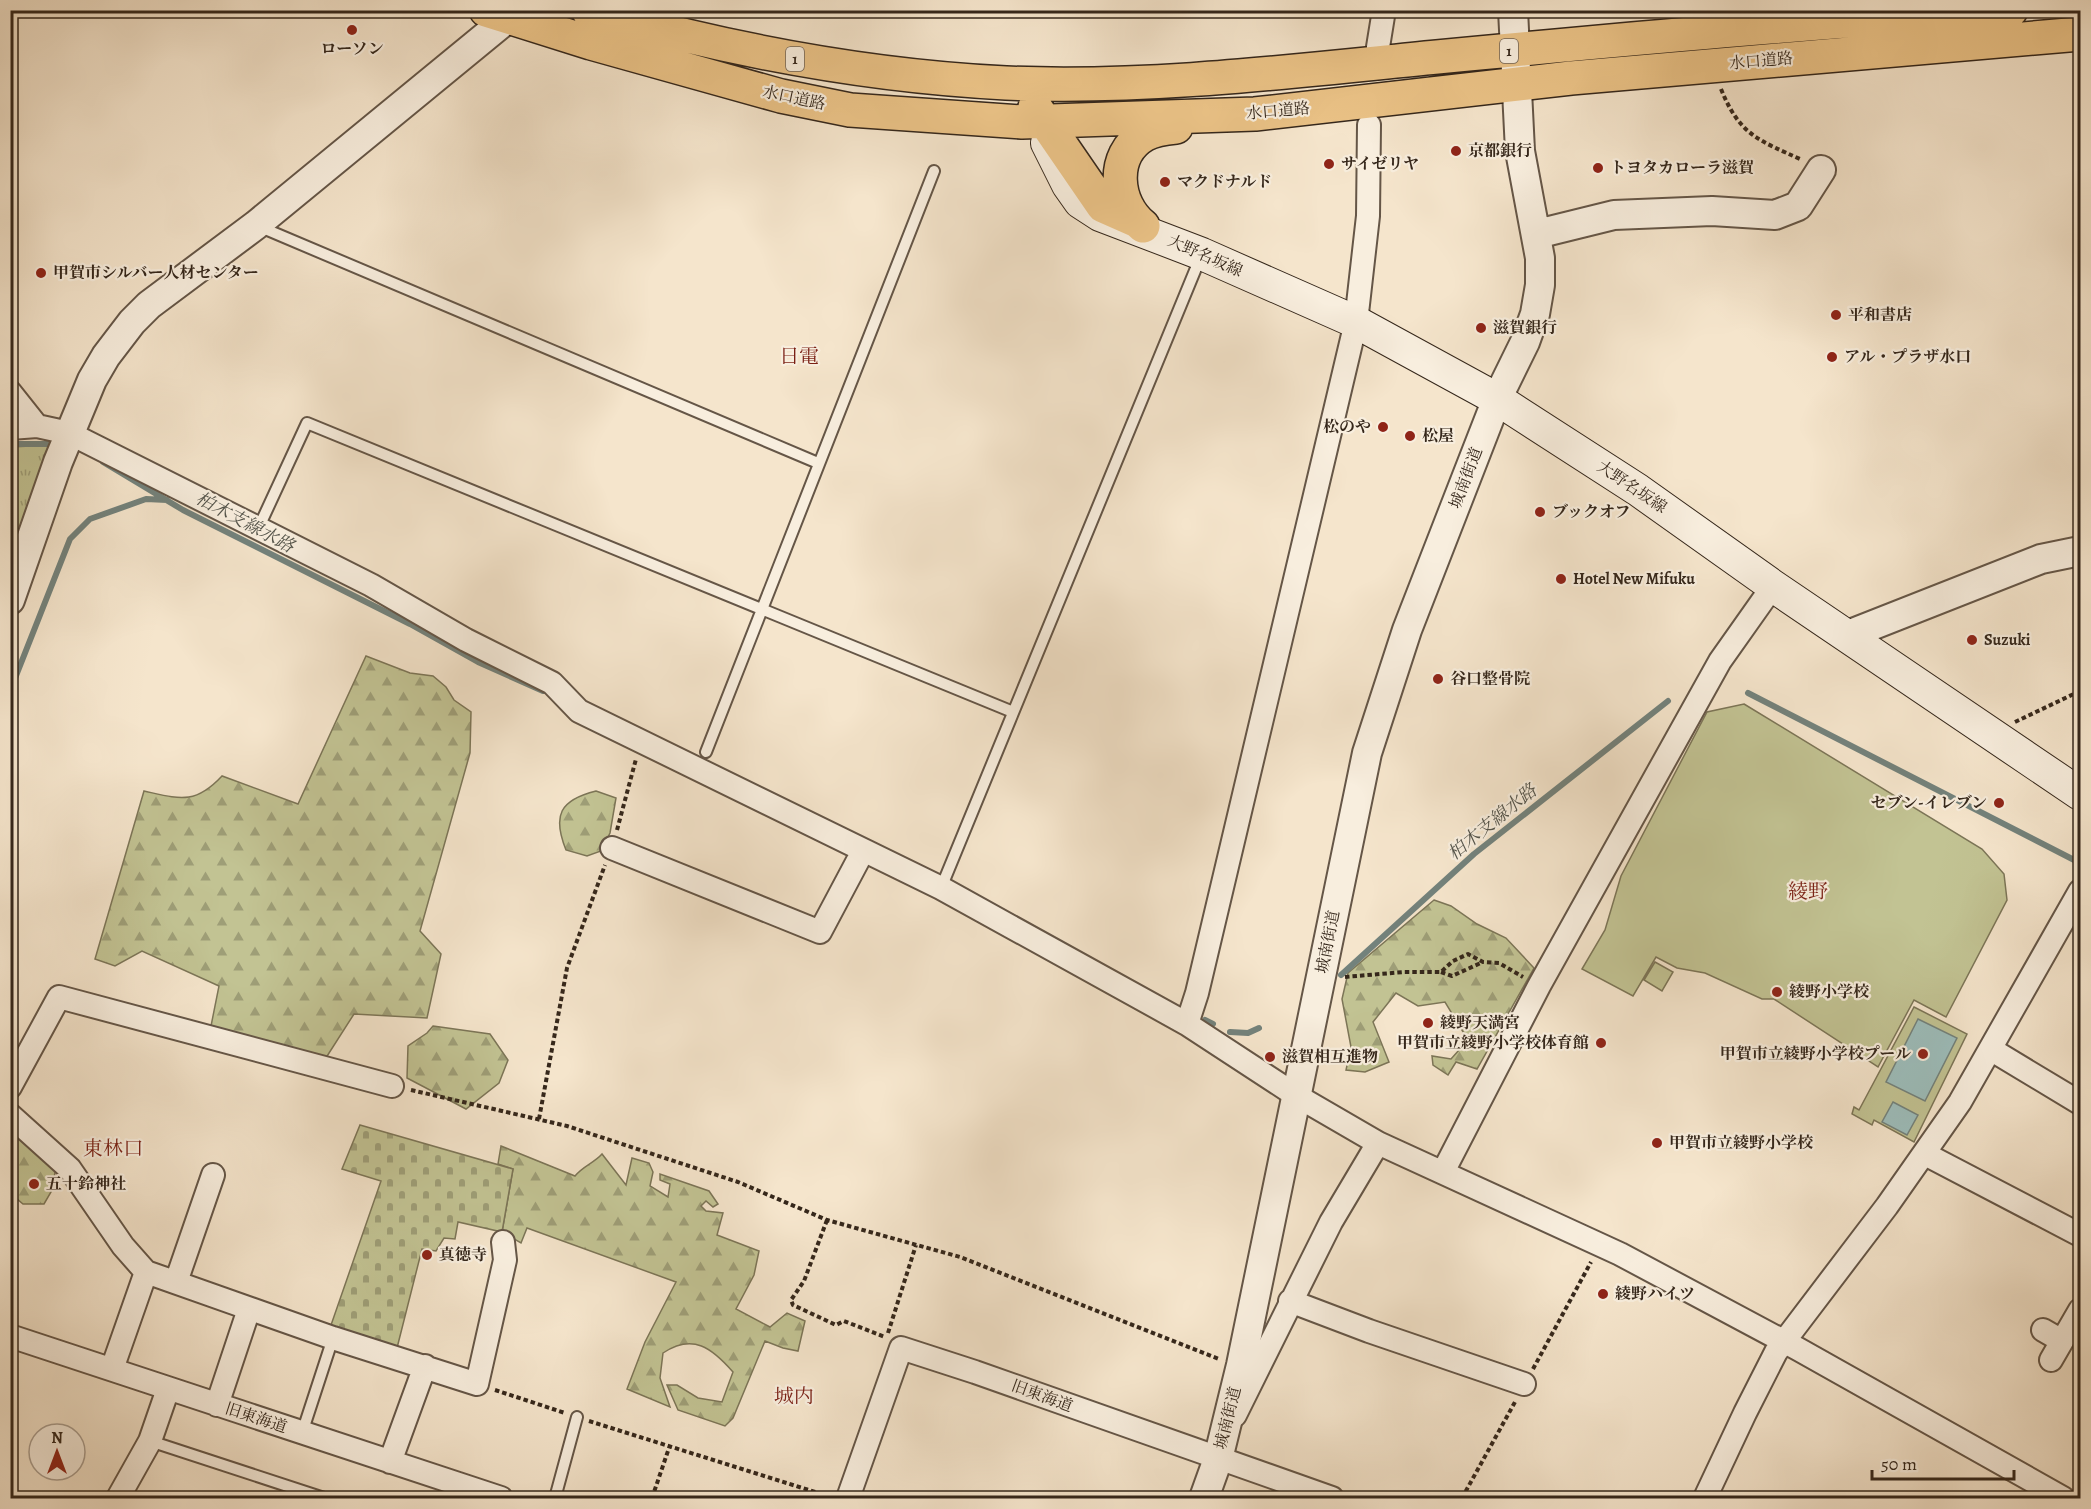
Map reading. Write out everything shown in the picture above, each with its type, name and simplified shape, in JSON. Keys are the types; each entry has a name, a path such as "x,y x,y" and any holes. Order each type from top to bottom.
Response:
{"highway":[{"name":"水口道路","path":"588,10 808,61 953,79 1088,84 1176,82 1514,50 2011,10"},
{"name":"水口道路","path":"504,13 781,96 850,110 1034,122 1255,114 1516,85 2080,34"},
{"path":"808,61 817,70 861,80 1018,93 1030,100 1034,122 1103,206 1144,227"},
{"path":"1144,227 1126,208 1120,192 1122,160 1143,135 1159,129 1255,114"}],"main road":[{"name":"大野名坂線","path":"1144,227 1356,322 1497,399 1638,490 1773,586 2080,794"}],"street":[{"path":"1378,46 1384,10"},
{"name":"城南街道","path":"1204,1498 1227,1428 1241,1365 1367,753 1407,630 1497,399 1536,314 1540,285 1536,234 1520,152 1513,10"},
{"path":"10,600 69,433 92,380 106,356 132,322 149,305 256,225 504,13"},
{"path":"1187,1024 1200,981 1356,322 1368,216 1369,125"},
{"path":"1536,234 1614,214 1712,211 1775,215 1798,206 1821,170"},
{"path":"10,392 37,426"},
{"path":"10,428 37,426 69,433 371,585 466,640 552,684 579,711 941,888 1187,1024 1297,1096 1377,1143 1601,1244 1785,1342 2063,1498"},
{"path":"1848,635 2041,559 2080,551"},
{"path":"1443,1172 1539,986 1720,661 1773,586"},
{"path":"612,848 819,932 863,850"},
{"path":"1705,1498 1744,1413 1776,1352 1925,1154 1992,1050 2080,891"},
{"path":"10,1087 59,997 392,1086"},
{"path":"1992,1050 2080,1103"},
{"path":"10,1115 70,1170 123,1246 146,1272 333,1338 477,1384 505,1260 503,1242"},
{"path":"1227,1428 1243,1404 1290,1301 1331,1222 1377,1143"},
{"path":"1925,1154 2080,1235"},
{"path":"176,1282 213,1175"},
{"path":"112,1369 146,1272"},
{"path":"1290,1301 1369,1331 1524,1384"},
{"path":"217,1405 249,1309"},
{"path":"2052,1344 2080,1310"},
{"name":"旧東海道","path":"10,1336 501,1498"},
{"path":"848,1498 894,1343"},
{"name":"旧東海道","path":"894,1343 1332,1498"},
{"path":"390,1462 425,1366"},
{"path":"118,1498 150,1440 168,1389"}],"lane":[{"path":"706,752 934,171"},
{"path":"256,225 818,463"},
{"path":"941,888 1202,254"},
{"path":"258,529 307,423 1013,712"},
{"path":"302,1433 333,1338"},
{"path":"555,1498 578,1417"},
{"path":"150,1440 324,1498"}],"path":[{"path":"1720,88 1729,110 1746,131 1821,170"},
{"path":"2013,723 2080,691"},
{"path":"539,1119 567,968 612,848 640,741"},
{"path":"1441,972 1468,954 1483,962 1499,963 1539,986"},
{"path":"1342,977 1441,972 1452,976 1483,962"},
{"path":"392,1086 567,1126 738,1182 827,1220 960,1257 1228,1362 1241,1365"},
{"path":"827,1220 804,1281 791,1300 792,1305 836,1325 844,1321 894,1343 916,1245"},
{"path":"1462,1498 1601,1244"},
{"path":"652,1498 670,1445 838,1498"}],"green space":[{"path":"53,446 11,556 11,447"},
{"path":"366,656 410,673 433,676 446,687 454,700 471,712 470,753 420,931 441,954 427,1018 354,1014 322,1064 211,1026 219,986 142,951 115,966 95,959 144,791 177,797 195,796 222,776 298,804"},
{"path":"1744,704 1982,849 2004,874 2007,900 1946,1017 1914,1000 1878,1067 1774,999 1762,999 1705,973 1677,968 1656,957 1633,996 1582,969 1605,930 1621,876 1707,712"},
{"path":"596,791 616,798 610,833 601,851 587,856 566,850 560,827 562,811 574,799"},
{"path":"1434,900 1451,906 1477,924 1506,938 1534,968 1477,1069 1456,1062 1448,1075 1433,1065 1432,1056 1451,1059 1468,1040 1445,1002 1418,1006 1396,993 1373,1022 1389,1062 1365,1072 1346,1070 1351,1047 1342,999 1348,973"},
{"path":"1655,962 1673,972 1662,991 1644,980"},
{"name":"甲賀市立綾野小学校プール","path":"1914,1007 1967,1034 1914,1142 1874,1120 1872,1125 1852,1114 1854,1107 1859,1110"},
{"path":"433,1026 490,1034 508,1060 499,1083 466,1109 407,1078 408,1046"},
{"name":"真徳寺","path":"360,1125 513,1169 502,1232 458,1222 455,1239 444,1238 436,1251 422,1249 397,1348 330,1328 381,1181 342,1169"},
{"name":"五十鈴神社","path":"10,1126 56,1168 51,1192 44,1204 23,1204 16,1198 11,1184"},
{"path":"501,1146 575,1176 602,1154 626,1185 632,1158 649,1163 653,1172 650,1186 668,1197 670,1184 660,1180 660,1174 709,1191 718,1204 713,1207 706,1201 701,1206 706,1211 723,1213 717,1235 759,1251 754,1275 736,1309 770,1327 787,1313 805,1321 798,1351 765,1341 733,1418 725,1426 678,1410 667,1385 677,1385 698,1398 722,1402 733,1372 710,1350 701,1346 684,1344 663,1353 660,1378 670,1407 627,1389 645,1342 676,1282 527,1228 521,1243 502,1232 513,1169 498,1164"}],"water":[{"path":"1918,1019 1957,1038 1925,1101 1886,1082"},
{"path":"1893,1102 1918,1115 1907,1135 1882,1122"}],"waterway":[{"path":"10,444 58,444"},
{"name":"柏木支線水路","path":"103,462 183,510 410,624 478,662 543,691"},
{"name":"柏木支線水路","path":"10,691 70,539 90,519 146,499 167,500"},
{"path":"1748,693 2080,863"},
{"name":"柏木支線水路","path":"1341,975 1474,854 1668,701"},
{"name":"柏木支線水路","path":"1205,1020 1213,1024"},
{"path":"1230,1032 1248,1033 1259,1028"}],"place":[{"name":"ローソン","path":"352,30"},
{"name":"京都銀行","path":"1456,151"},
{"name":"サイゼリヤ","path":"1329,164"},
{"name":"トヨタカローラ滋賀","path":"1598,168"},
{"name":"マクドナルド","path":"1165,182"},
{"name":"甲賀市シルバー人材センター","path":"41,273"},
{"name":"平和書店","path":"1836,315"},
{"name":"滋賀銀行","path":"1481,328"},
{"name":"アル・プラザ水口","path":"1832,357"},
{"name":"松のや","path":"1383,427"},
{"name":"松屋","path":"1410,436"},
{"name":"ブックオフ","path":"1540,512"},
{"name":"Hotel New Mifuku","path":"1561,579"},
{"name":"Suzuki","path":"1972,640"},
{"name":"谷口整骨院","path":"1438,679"},
{"name":"セブン-イレブン","path":"1999,803"},
{"name":"綾野小学校","path":"1777,992"},
{"name":"綾野天満宮","path":"1428,1023"},
{"name":"甲賀市立綾野小学校体育館","path":"1601,1043"},
{"name":"甲賀市立綾野小学校プール","path":"1923,1054"},
{"name":"滋賀相互進物","path":"1270,1057"},
{"name":"甲賀市立綾野小学校","path":"1657,1143"},
{"name":"五十鈴神社","path":"34,1184"},
{"name":"真徳寺","path":"427,1255"},
{"name":"綾野ハイツ","path":"1603,1294"}],"district":[{"name":"日電","path":"799,356"},
{"name":"綾野","path":"1808,891"},
{"name":"東林口","path":"113,1148"},
{"name":"城内","path":"794,1396"}]}
